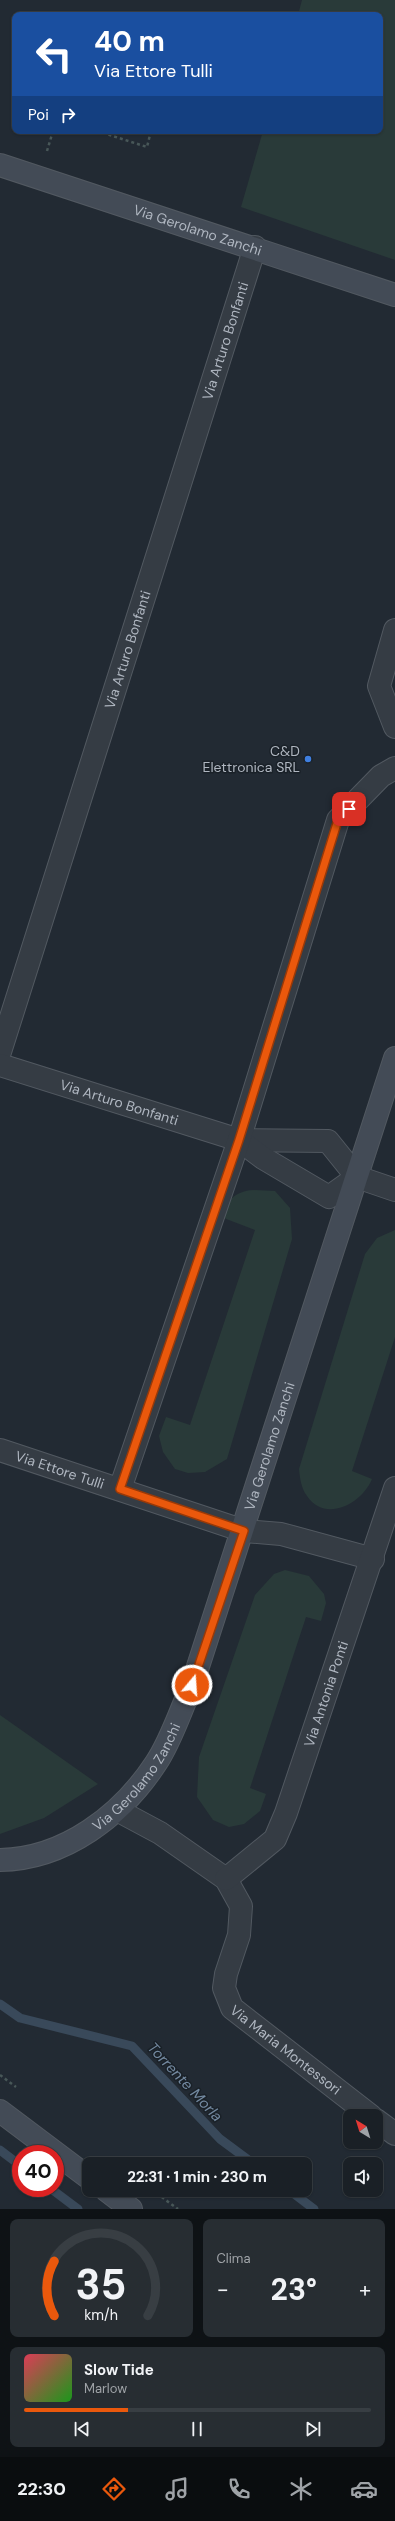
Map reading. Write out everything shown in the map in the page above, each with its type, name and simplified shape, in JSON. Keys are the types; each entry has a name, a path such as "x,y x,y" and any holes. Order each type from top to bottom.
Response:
{"street":[{"name":"Via Gerolamo Zanchi","path":"0,165 255,247 395,295"},
{"name":"Via Arturo Bonfanti","path":"0,1052 255,247"},
{"path":"395,630 379,686 395,726"},
{"path":"120,1489 239,1140 338,820 381,776 395,768"},
{"name":"Via Gerolamo Zanchi","path":"0,1860 17,1860 67,1845 117,1810 157,1762 192,1685 244,1531 395,1058"},
{"name":"Via Arturo Bonfanti","path":"0,1065 239,1140 328,1141 357,1177 329,1197 263,1158 239,1140"},
{"path":"357,1177 395,1190"},
{"name":"Via Ettore Tulli","path":"0,1450 244,1531 281,1534 373,1559"},
{"name":"Via Antonia Ponti","path":"226,1879 275,1839 286,1813 373,1559 395,1488"},
{"path":"117,1810 160,1833 226,1879"},
{"name":"Via Maria Montessori","path":"226,1879 241,1906 240,1935 226,1974 224,1988 232,2008 362,2109"},
{"path":"0,2111 82,2173"},
{"path":"383,2125 395,2134"},
{"path":"115,2197 131,2209"}],"path":[{"path":"106,134 147,147 150,134"},
{"path":"162,2197 178,2209"}],"shaded area":[{"path":"302,0 395,0 395,260 241,207 262,134 383,134 383,12 299,12"},
{"path":"253,1190 275,1191 290,1208 292,1239 227,1459 205,1472 188,1473 175,1469 163,1452 159,1436 166,1417 190,1425 255,1230 221,1217 225,1206 232,1198 241,1192"},
{"path":"395,1230 395,1337 352,1471 372,1479 367,1488 352,1502 342,1507 333,1509 323,1508 315,1504 303,1490 299,1469 365,1254 377,1238"},
{"path":"285,1570 309,1576 324,1594 326,1603 321,1621 306,1617 250,1788 266,1794 260,1811 244,1824 229,1827 213,1820 197,1797 199,1757 255,1595 274,1574"},
{"path":"0,1715 98,1784 44,1818 0,1834"}],"waterway":[{"name":"Torrente Morla","path":"0,2004 20,2018 132,2046 220,2139 244,2157"},
{"path":"0,2150 12,2159"},
{"path":"62,2197 78,2209"},
{"name":"Torrente Morla","path":"298,2197 314,2209"}],"place":[{"name":"C&D Elettronica SRL","path":"308,759"}],"route":[{"path":"192,1685 244,1531 120,1489 239,1140 338,820 349,809"}]}
